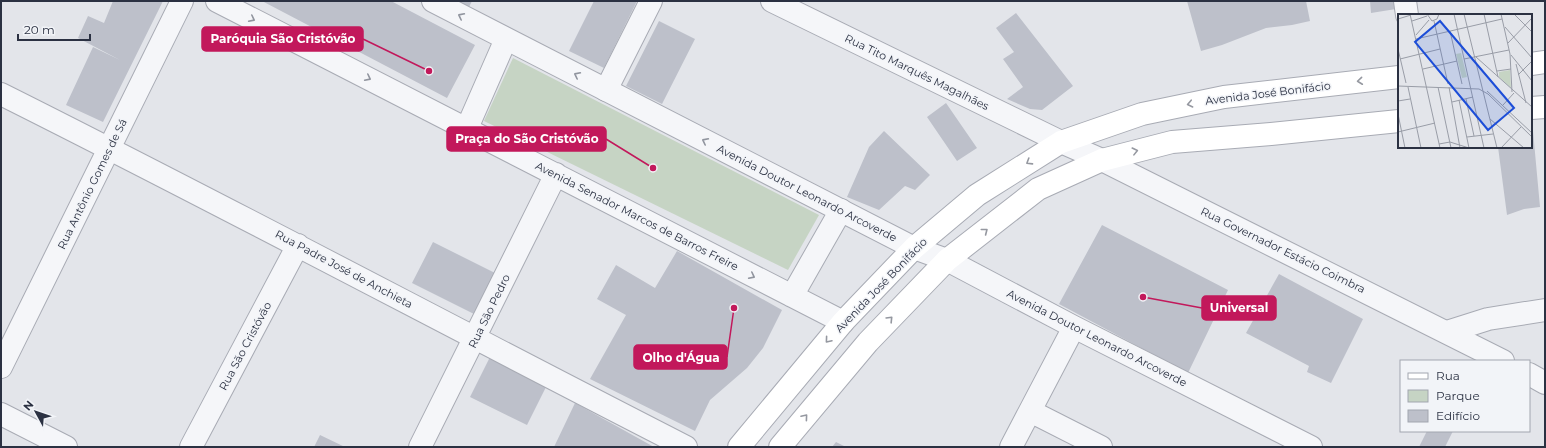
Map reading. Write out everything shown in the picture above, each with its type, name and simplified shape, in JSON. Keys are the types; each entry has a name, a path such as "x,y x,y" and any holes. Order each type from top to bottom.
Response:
{"main road":[{"path":"1532,64 1545,62"},
{"name":"Avenida José Bonifácio","path":"739,447 843,322 914,248 977,195 1061,142 1142,114 1224,97 1398,77"},
{"path":"1532,108 1545,107"},
{"path":"780,447 868,342 947,260 1038,189 1102,160 1172,142 1398,121"}],"street":[{"name":"Rua Antônio Gomes de Sá","path":"1,367 182,1"},
{"name":"Avenida Senador Marcos de Barros Freire","path":"218,1 843,322"},
{"name":"Avenida Doutor Leonardo Arcoverde","path":"433,1 914,248 947,260 1074,327 1312,447"},
{"path":"606,90 651,1"},
{"name":"Rua Tito Marquês Magalhães","path":"772,1 1061,142"},
{"path":"1405,1 1407,14"},
{"path":"467,128 506,39"},
{"name":"Rua Padre José de Anchieta","path":"1,94 110,148 298,245 475,339 686,447"},
{"name":"Rua Governador Estácio Coimbra","path":"1061,142 1102,160 1501,360"},
{"name":"Rua São Pedro","path":"420,447 556,174"},
{"path":"792,296 841,210"},
{"name":"Rua São Cristóvão","path":"191,447 298,245"},
{"path":"1447,332 1488,320 1545,310"},
{"path":"1011,447 1074,327"},
{"path":"1530,375 1545,383"},
{"path":"1030,411 1101,447"},
{"path":"1,414 66,447"}],"green space":[{"path":"513,58 819,215 788,270 484,121"}],"building":[{"path":"113,1 163,1 103,122 66,105 93,47 120,60 78,38 88,16 104,23"},
{"path":"262,1 391,1 475,45 447,98"},
{"path":"457,1 472,1 469,7"},
{"path":"594,1 637,1 604,68 569,51"},
{"path":"1187,1 1306,1 1310,21 1266,28 1222,45 1201,51"},
{"path":"1370,1 1395,1 1396,9 1371,13"},
{"path":"1016,13 1073,86 1042,110 1030,109 1007,99 1023,87 1003,59 1014,52 996,28"},
{"path":"659,21 695,39 662,104 626,86"},
{"path":"946,103 977,148 957,161 927,117"},
{"path":"884,131 930,175 915,190 905,186 879,210 847,197 869,147"},
{"path":"1532,132 1540,207 1524,209 1507,215 1498,148 1532,148"},
{"path":"1102,225 1228,290 1188,373 1059,304"},
{"path":"433,242 495,273 474,314 412,283"},
{"path":"677,251 782,310 763,348 747,368 710,400 695,431 590,379 626,315 597,299 616,265 655,288"},
{"path":"1279,274 1363,319 1331,383 1307,372 1309,366 1246,333"},
{"path":"490,357 547,385 527,425 470,397"},
{"path":"575,403 654,447 554,447"},
{"path":"1426,432 1452,432 1445,447 1419,447"},
{"path":"320,435 345,447 314,447"},
{"path":"836,442 846,447 832,447"}],"place":[{"name":"Paróquia São Cristóvão","path":"429,71"},
{"name":"Praça do São Cristóvão","path":"653,168"},
{"name":"Universal","path":"1143,297"},
{"name":"Olho d'Água","path":"734,308"}]}
